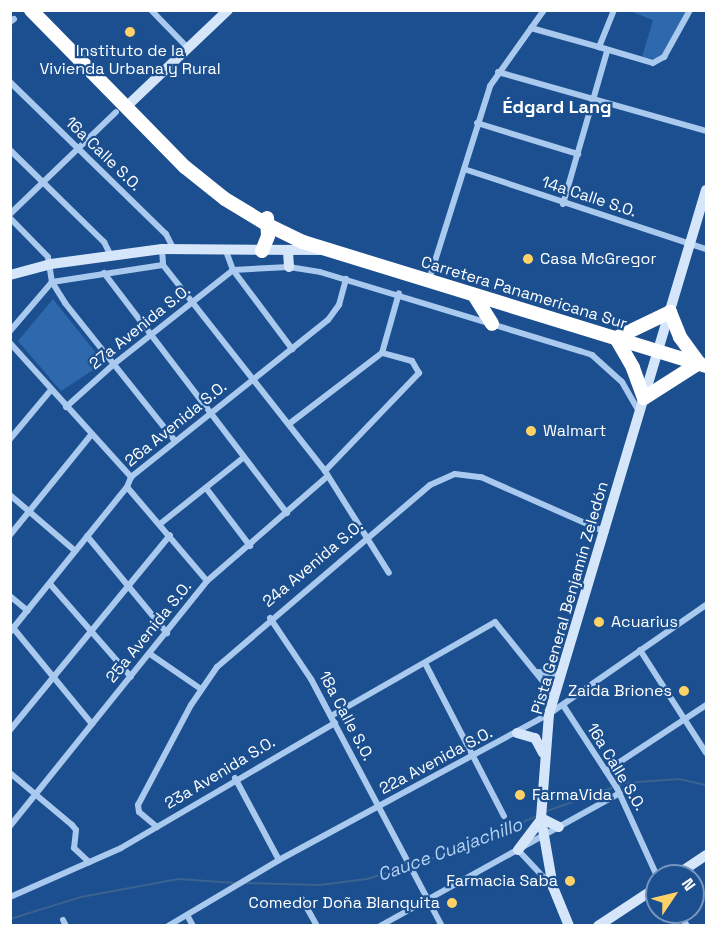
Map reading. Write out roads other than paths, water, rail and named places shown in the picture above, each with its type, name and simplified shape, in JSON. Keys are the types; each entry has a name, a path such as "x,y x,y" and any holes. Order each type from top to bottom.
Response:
{"highway":[{"name":"Carretera Panamericana Sur","path":"31,10 125,107 210,177 267,220 333,250 703,364"},
{"name":"Carretera Panamericana Sur","path":"44,10 125,107"},
{"path":"262,251 267,220"},
{"path":"474,295 492,324"},
{"path":"670,312 680,337 703,364 642,405 633,368 616,338 670,312"}],"main road":[{"path":"125,107 228,10"},
{"name":"Pista General Benjamín Zeledón","path":"570,926 553,887 541,816 543,754 549,714 706,190"},
{"path":"10,275 51,264 110,254 167,249 288,252 333,250"},
{"path":"288,252 289,267"},
{"path":"518,733 535,738 543,754"},
{"path":"518,850 541,816 559,827"},
{"path":"693,864 706,855"},
{"path":"598,926 645,896"}],"street":[{"path":"151,10 188,48"},
{"path":"429,281 477,123 498,72 544,10"},
{"path":"599,47 614,10"},
{"path":"531,27 599,47 607,52 658,62 690,10"},
{"path":"563,204 607,52"},
{"path":"498,72 706,132"},
{"name":"16a Calle S.O.","path":"10,82 166,234 167,249"},
{"path":"125,107 78,149 10,216 51,264 52,282 175,441"},
{"path":"477,123 578,154"},
{"path":"10,150 104,242 110,254"},
{"name":"14a Calle S.O.","path":"464,170 706,249"},
{"path":"163,265 167,249"},
{"path":"226,251 233,270 292,349"},
{"path":"10,331 52,282 163,265"},
{"path":"163,265 327,473 389,573"},
{"path":"233,270 289,267 346,279 399,293 592,356 622,382 642,405"},
{"name":"27a Avenida S.O.","path":"66,408 114,364 233,270"},
{"path":"104,273 213,411 243,458 287,513"},
{"name":"26a Avenida S.O.","path":"12,631 127,487 131,477 335,313 346,279"},
{"path":"289,424 382,353 399,293"},
{"path":"10,343 66,408 131,477"},
{"name":"25a Avenida S.O.","path":"10,825 207,581 287,513 417,378 417,364 382,353"},
{"path":"10,439 51,390"},
{"path":"10,534 91,435"},
{"path":"160,524 243,458"},
{"name":"24a Avenida S.O.","path":"157,827 139,812 138,805 201,688 217,668 270,618 430,485 455,474 468,474 605,532"},
{"path":"127,487 207,581"},
{"path":"206,488 250,546"},
{"path":"10,495 75,550"},
{"path":"10,730 51,677 170,535"},
{"path":"87,536 167,633"},
{"path":"50,584 131,677"},
{"path":"10,596 28,611"},
{"name":"22a Avenida S.O.","path":"168,926 279,860 518,733 563,705 706,605"},
{"name":"18a Calle S.O.","path":"270,618 332,716 442,926"},
{"path":"332,716 426,665 495,622 538,672 554,695"},
{"path":"12,631 92,724"},
{"path":"640,650 706,753"},
{"path":"150,654 201,688"},
{"path":"426,665 504,816"},
{"path":"538,672 560,674"},
{"name":"16a Calle S.O.","path":"563,705 612,780 651,864"},
{"path":"606,771 706,705"},
{"name":"23a Avenida S.O.","path":"10,897 121,848 235,778 335,723"},
{"path":"10,773 72,825 76,830 74,848 89,862"},
{"path":"235,778 279,860"},
{"path":"381,926 559,827 618,791"},
{"path":"518,850 553,887"},
{"path":"302,899 317,926"},
{"path":"187,915 193,926"}],"waterway":[{"name":"Cauce Cuajachillo","path":"547,811 625,783 679,779 706,785"},
{"name":"Cauce Cuajachillo","path":"245,883 320,885 367,879 468,847 539,815"},
{"name":"Cauce Cuajachillo","path":"10,919 81,897 178,879 236,883"}],"place":[{"name":"Instituto de la Vivienda Urbana y Rural","path":"130,32"},
{"name":"Casa McGregor","path":"528,259"},
{"name":"Walmart","path":"531,431"},
{"name":"Acuarius","path":"599,622"},
{"name":"Zaida Briones","path":"684,691"},
{"name":"FarmaVida","path":"520,795"},
{"name":"Farmacia Saba","path":"570,881"},
{"name":"Comedor Doña Blanquita","path":"452,903"}],"district":[{"name":"Édgard Lang","path":"557,107"}]}
